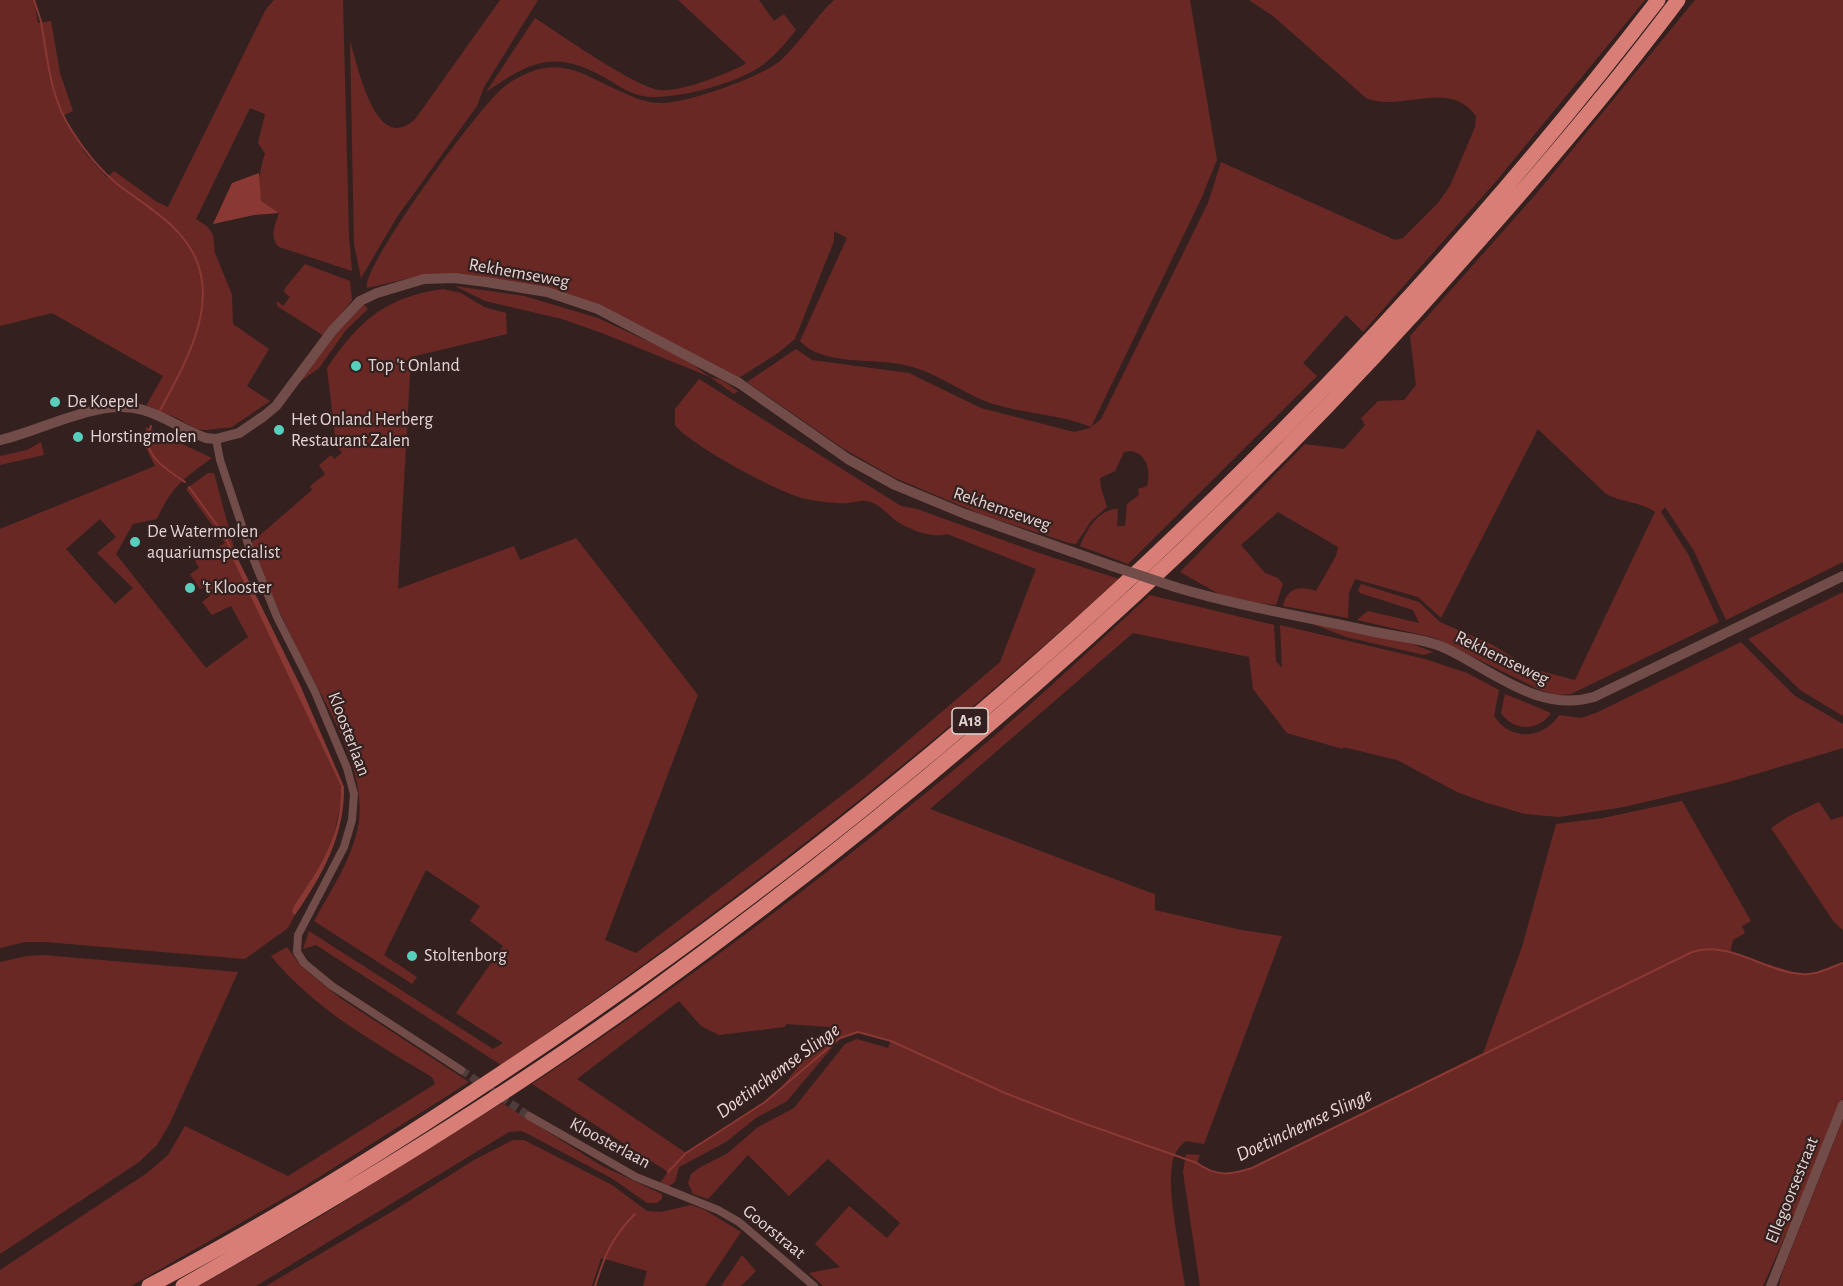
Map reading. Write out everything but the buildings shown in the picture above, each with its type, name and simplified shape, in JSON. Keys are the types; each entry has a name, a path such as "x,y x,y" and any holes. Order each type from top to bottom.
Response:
{"highway":[{"name":"A18","path":"149,1286 298,1203 475,1092 635,983 867,808 964,727 1118,590 1244,470 1318,393 1511,180 1658,0"},
{"name":"A18","path":"183,1286 306,1216 477,1108 644,996 872,824 972,740 1130,600 1328,406 1419,309 1521,193 1677,0"}],"street":[{"name":"Rekhemseweg","path":"216,439 239,433 276,406 312,355 360,301 377,293 424,279 454,278 547,292 598,309 739,383 848,459 895,485 965,514 1229,604 1324,621 1445,648 1524,690 1551,700 1567,702 1594,697 1843,576"},
{"path":"0,440 91,413 130,408 148,411 192,433 216,439"},
{"name":"Kloosterlaan","path":"216,439 220,460 251,553 276,617 315,692 347,768 354,794 352,820 344,847 298,935 297,952 304,963 332,986 461,1070"},
{"name":"Ellegoorsestraat","path":"1771,1286 1843,1105"},
{"name":"Kloosterlaan","path":"530,1116 603,1160 677,1195"},
{"name":"Goorstraat","path":"677,1195 718,1210 739,1222 814,1286"}],"shaded area":[{"path":"0,0 34,0 38,23 51,21 60,73 73,111 62,116 85,153 107,178 114,171 157,202 168,207 266,9 274,0 343,0 349,236 352,271 279,247 276,243 274,231 279,213 261,202 260,172 265,154 258,143 265,114 250,108 196,219 208,227 213,235 215,253 232,295 233,324 269,349 247,386 270,401 232,427 196,429 177,418 146,406 163,376 52,313 0,326"},
{"path":"500,0 538,0 484,87 477,106 397,217 361,278 354,244 350,41 371,104 380,118 390,126 402,127 416,118"},
{"path":"678,0 759,0 774,21 784,14 796,30 771,58 753,71 730,82 700,91 655,97 638,95 584,68 569,63 555,62 528,67 486,92 535,18 617,71 660,90 702,82 746,63"},
{"path":"834,0 1190,0 1217,160 1201,199 1091,427 1067,419 993,404 920,369 896,363 836,358 810,349 800,341 847,238 834,231 834,241 795,339 778,353 737,379 539,287 470,275 423,275 367,288 370,274 383,250 425,186 491,100 511,82 536,70 557,67 576,71 648,102 661,103 687,99 740,82 780,61"},
{"path":"1249,0 1645,0 1498,179 1363,332 1346,315 1303,363 1317,376 1128,564 1080,546 1090,527 1105,512 1118,509 1117,526 1125,526 1127,504 1139,495 1138,489 1147,486 1148,480 1145,461 1137,453 1124,452 1115,471 1100,478 1107,507 1091,521 1076,544 1069,543 983,515 895,478 844,449 747,382 796,349 812,360 909,373 981,408 1074,432 1090,428 1101,419 1208,203 1221,162 1395,240 1403,238 1438,203 1450,186 1475,127 1476,116 1465,105 1452,99 1424,98 1380,102 1366,98 1273,16"},
{"path":"1695,0 1843,0 1843,562 1726,620 1694,551 1665,507 1661,512 1688,554 1719,622 1571,694 1557,695 1540,690 1435,638 1357,620 1368,611 1419,623 1413,610 1360,593 1358,590 1361,584 1419,602 1440,622 1493,645 1539,674 1541,671 1575,680 1655,512 1605,493 1538,429 1441,618 1418,597 1355,579 1349,593 1348,618 1283,606 1287,595 1299,588 1316,591 1336,556 1338,547 1278,512 1241,545 1265,573 1278,578 1283,584 1276,605 1228,599 1180,572 1305,444 1344,449 1365,425 1361,418 1378,401 1404,400 1416,385 1410,336 1536,194"},
{"path":"259,173 261,201 279,213 254,215 213,224 232,183"},
{"path":"305,264 350,281 352,300 324,336 277,306 277,301 283,306 290,297 284,292 285,288"},
{"path":"455,286 524,296 598,318 684,358 710,377 602,333 562,319 485,301"},
{"path":"443,289 461,293 484,307 506,313 507,334 411,357 398,589 514,546 520,560 576,538 698,695 605,940 636,953 862,780 1000,662 1036,569 947,534 935,535 913,530 871,502 837,503 806,499 777,488 737,468 698,444 675,425 675,409 699,379 901,506 917,509 1119,579 970,709 818,832 662,951 501,1065 316,945 303,949 309,931 493,1049 503,1043 456,1013 503,946 470,921 480,906 426,870 384,955 417,977 412,984 314,921 352,848 359,822 360,800 356,778 340,732 284,622 251,543 312,490 310,486 325,474 319,465 331,455 334,459 342,453 336,445 327,368 350,337 375,314 389,305 405,298"},
{"path":"363,303 368,309 346,330 319,368 298,383 353,311"},
{"path":"710,377 722,380 738,391 734,394"},
{"path":"146,427 212,458 179,484 157,519 133,524 116,554 206,668 248,637 231,606 212,615 202,602 210,596 204,587 200,589 190,574 199,568 195,561 202,553 225,543 186,489 208,473 214,473 236,555 233,557 341,786 341,803 331,847 288,928 245,959 45,942 25,942 0,948 0,529 155,466 145,446","holes":["100,519 116,537 97,553 133,588 115,604 66,549"]},
{"path":"41,442 44,455 0,465 0,456 27,450"},
{"path":"236,555 300,685 344,787 341,822 330,854 323,870 295,915 292,912 294,906 321,864 334,835 338,820 341,786 232,557"},
{"path":"1843,592 1843,716 1800,690 1748,639"},
{"path":"1150,595 1274,625 1276,661 1282,668 1280,625 1425,659 1467,673 1499,690 1494,716 1509,730 1526,734 1544,729 1559,715 1581,718 1596,713 1741,642 1795,696 1843,724 1843,748 1729,782 1624,807 1559,817 1525,814 1457,792 1397,760 1343,747 1343,749 1287,733 1253,689 1249,657 1133,633 930,809 1155,894 1155,910 1241,930 1282,936 1204,1144 1186,1141 1173,1158 1171,1192 1185,1286 823,1286 809,1273 840,1267 815,1244 849,1206 887,1238 900,1223 828,1159 789,1196 748,1155 708,1199 693,1194 688,1183 691,1174 728,1153 758,1127 794,1108 845,1044 857,1039 888,1048 891,1041 858,1032 840,1038 787,1101 756,1118 726,1142 679,1167 675,1182 669,1186 660,1183 668,1172 532,1084 707,963 820,878 985,744","holes":["679,1001 701,1026 719,1035 785,1027 786,1024 830,1027 781,1088 765,1102 686,1153 577,1079"]},
{"path":"1305,621 1407,642 1433,652 1424,655 1346,637"},
{"path":"1505,694 1551,713 1546,719 1533,726 1513,724 1501,713"},
{"path":"1682,801 1751,921 1742,926 1745,933 1733,940 1730,953 1800,974 1813,974 1843,963 1843,1097 1763,1286 1200,1286 1183,1172 1186,1154 1200,1155 1197,1163 1217,1173 1237,1172 1252,1168 1483,1053 1522,947 1556,824 1603,818"},
{"path":"1819,802 1831,820 1843,816 1843,930 1834,922 1771,828 1789,816"},
{"path":"287,947 301,966 340,998 469,1082 305,1186 131,1286 0,1286 0,1270 147,1173 168,1155 185,1126 288,1176 435,1084 432,1077 346,1023 306,992 271,956"},
{"path":"44,955 238,972 170,1123 157,1145 139,1162 0,1254 0,962"},
{"path":"502,1103 602,1166 662,1194 662,1199 657,1203 647,1203 613,1179 528,1134 521,1131 509,1132 256,1286 199,1286 316,1219"},
{"path":"1843,1119 1843,1286 1779,1286 1782,1273"},
{"path":"513,1140 524,1140 612,1185 647,1211 661,1212 691,1205 705,1210 741,1232 705,1286 643,1286 647,1271 601,1258 592,1286 266,1286 474,1160"},
{"path":"742,1255 756,1271 741,1286 721,1286"}],"waterway":[{"path":"34,0 41,22 54,92 72,131 92,159 110,178 174,228 191,250 200,272 203,296 200,320 183,367 159,412"},
{"path":"151,426 148,436 151,453 162,466 185,482"},
{"path":"189,487 225,536 234,556"},
{"name":"Doetinchemse Slinge","path":"668,1172 686,1153 765,1102 840,1038 858,1032 891,1041 1005,1093 1077,1121 1197,1163 1211,1171 1230,1173 1252,1168 1692,952 1706,949 1720,950 1788,972 1802,974 1818,972 1843,963"},
{"path":"595,1286 610,1247 635,1214"}],"tunnel":[{"path":"461,1070 529,1116"}],"place":[{"name":"Top 't Onland","path":"356,366"},
{"name":"De Koepel","path":"55,402"},
{"name":"Het Onland Herberg Restaurant Zalen","path":"279,430"},
{"name":"Horstingmolen","path":"78,437"},
{"name":"De Watermolen aquariumspecialist","path":"135,542"},
{"name":"'t Klooster","path":"190,588"},
{"name":"Stoltenborg","path":"412,956"}]}
